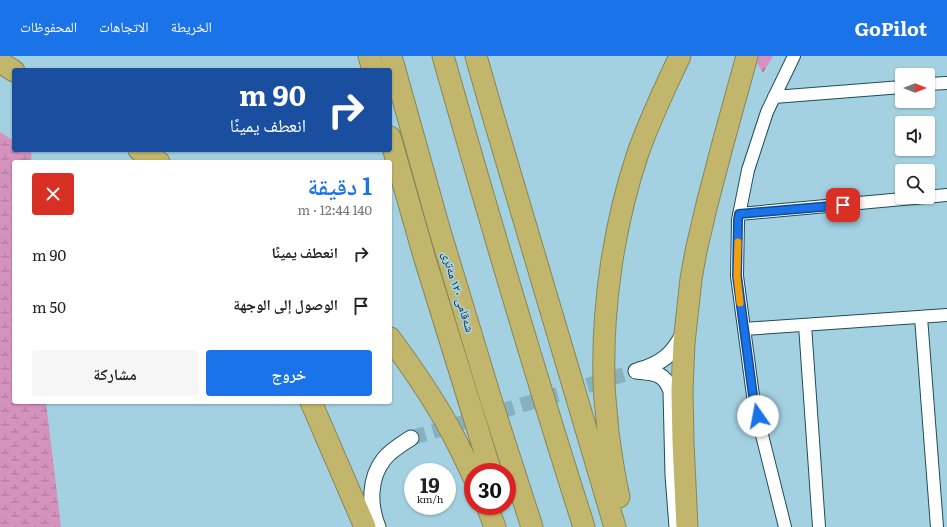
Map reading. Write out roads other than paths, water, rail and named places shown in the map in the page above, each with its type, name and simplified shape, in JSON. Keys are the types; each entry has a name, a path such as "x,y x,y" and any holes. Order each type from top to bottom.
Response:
{"highway":[{"path":"369,56 372,68"},
{"name":"شەقامی ١٢٠ مەتری","path":"391,56 441,236 532,527"},
{"path":"443,56 521,325 584,527"},
{"path":"476,56 615,527"},
{"path":"627,527 615,479 604,381 608,292 617,230 625,196 638,154 656,107 680,56"},
{"path":"687,527 682,391 685,330 691,279 696,251 723,143 747,56"},
{"path":"0,62 12,70"},
{"path":"392,144 424,256 487,463"},
{"path":"138,152 148,160"},
{"path":"142,152 156,160"},
{"path":"392,341 430,395 454,436 467,463"},
{"path":"312,404 365,527"},
{"path":"490,515 495,527"},
{"path":"504,515 508,527"}],"street":[{"path":"785,527 754,403 737,276 738,220 748,170 767,112 794,56"},
{"path":"935,84 947,83"},
{"path":"774,97 895,87"},
{"path":"739,214 947,195"},
{"path":"744,330 947,315"},
{"path":"921,317 937,527"},
{"path":"805,325 819,527"},
{"path":"677,527 673,475 671,391 665,380 660,376 654,373 636,371 648,368 669,354 678,345 685,330"},
{"path":"378,527 373,513 372,498 373,483 376,471 383,460 390,453 411,438"}],"tunnel":[{"path":"411,438 636,371"}]}
